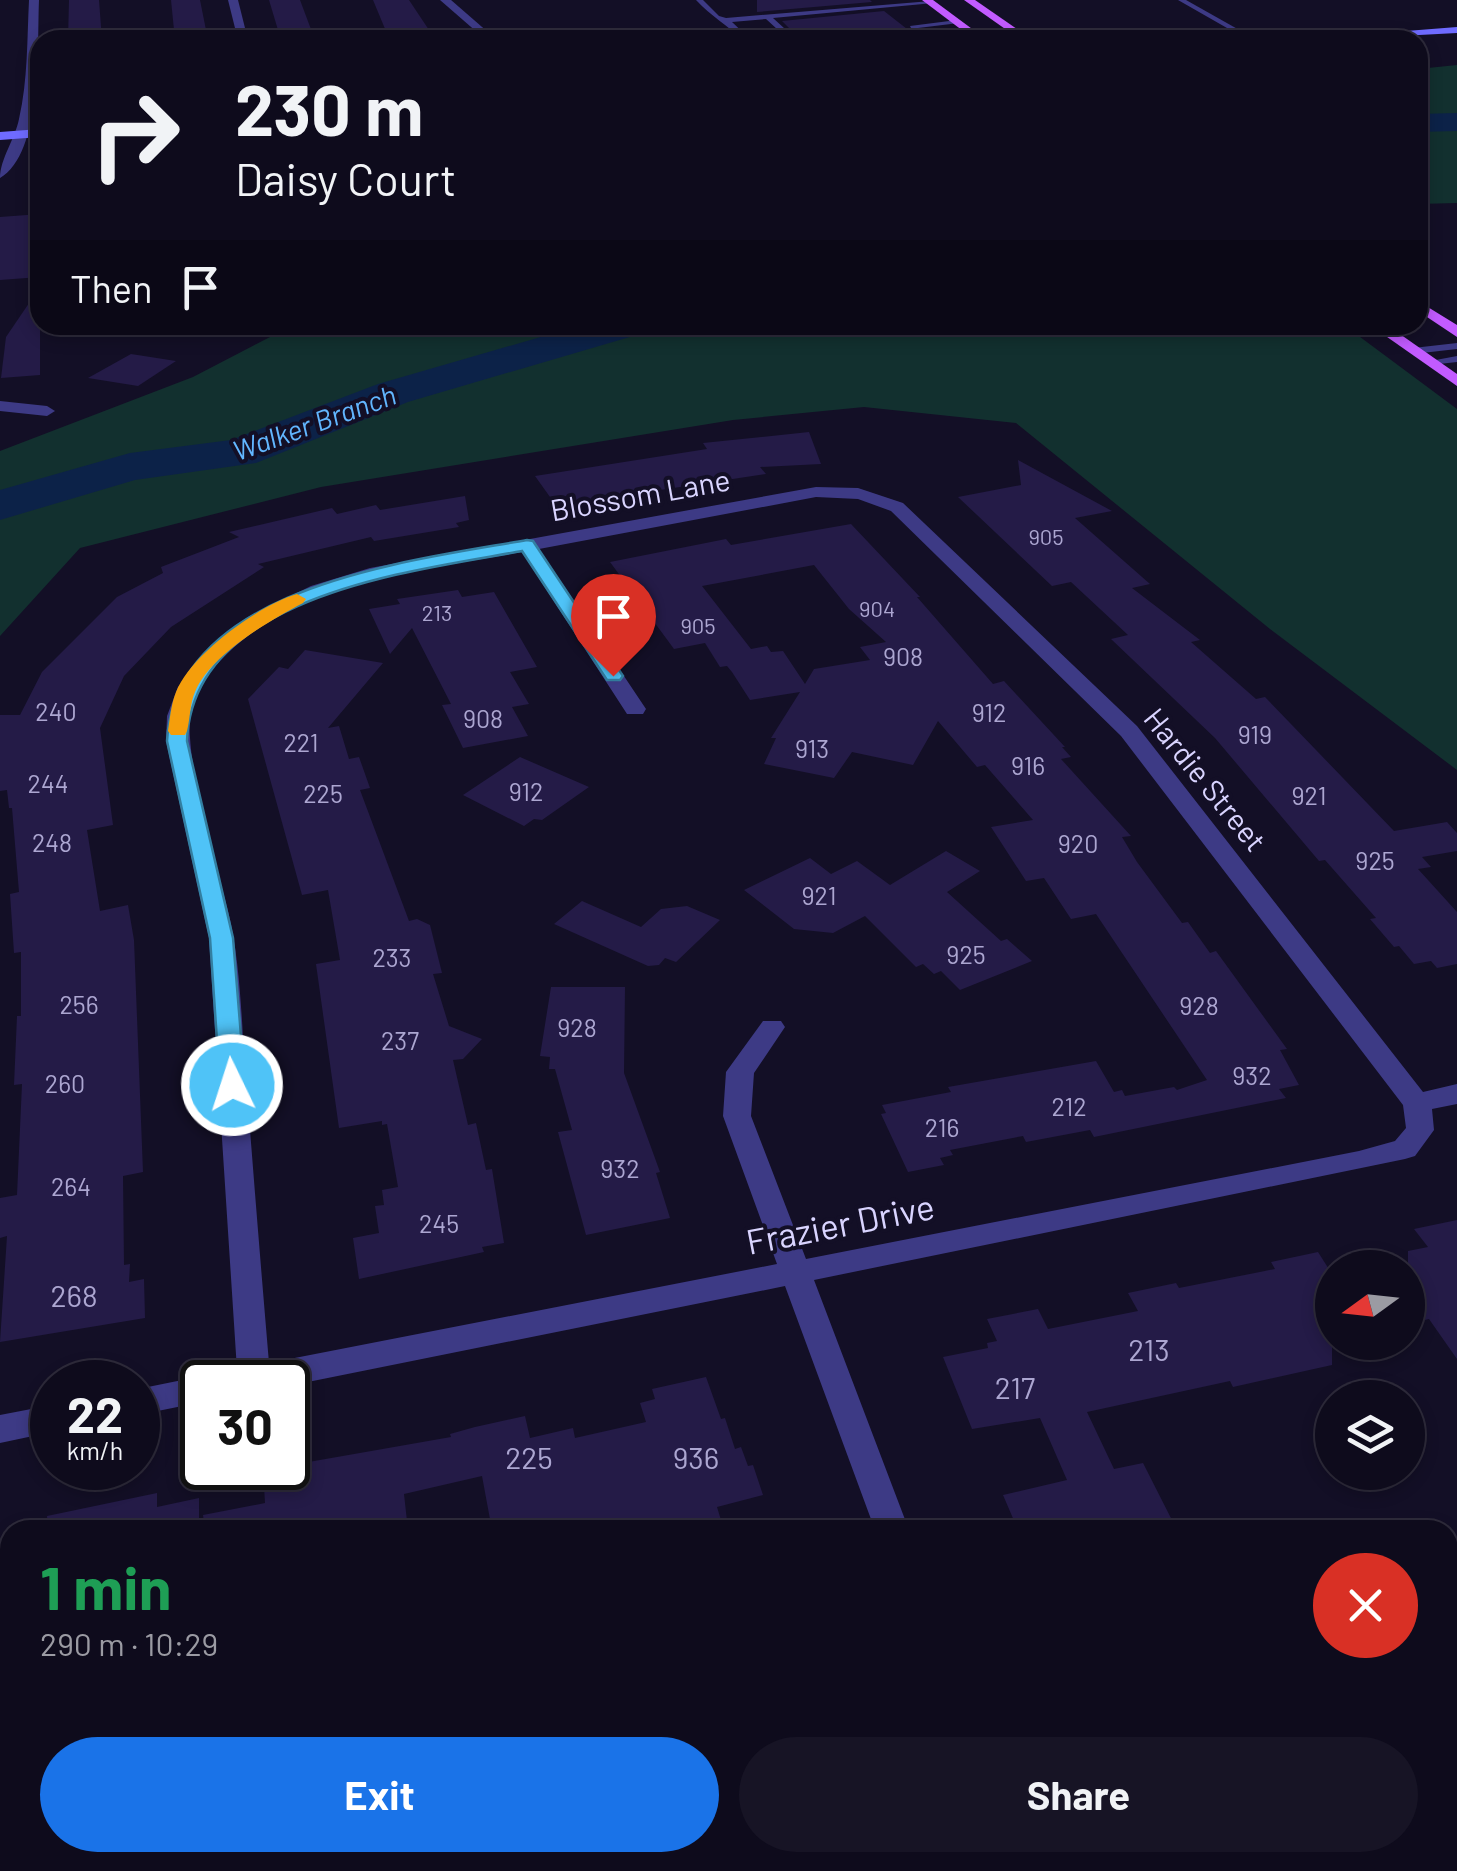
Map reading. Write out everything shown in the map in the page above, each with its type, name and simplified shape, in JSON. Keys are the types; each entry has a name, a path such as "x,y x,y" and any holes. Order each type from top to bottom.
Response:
{"main road":[{"path":"969,0 1013,30"},
{"path":"929,2 968,30"},
{"path":"1428,32 1457,30"},
{"path":"1428,41 1457,40"},
{"path":"0,136 30,134"},
{"path":"1428,313 1457,332"},
{"path":"1391,335 1457,381"}],"street":[{"path":"32,30 34,0"},
{"path":"233,0 240,30"},
{"path":"445,0 480,30"},
{"path":"0,174 12,160 23,134 30,49"},
{"path":"0,406 47,411"},
{"name":"Blossom Lane","path":"245,1360 222,938 177,741 185,691 228,641 282,605 370,574 816,492 861,492 882,499"},
{"name":"Hardie Street","path":"882,499 897,507 1128,731 1417,1102"},
{"path":"527,545 635,709"},
{"path":"772,1027 740,1072 737,1116 888,1520"},
{"path":"1417,1102 1457,1094"},
{"name":"Frazier Drive","path":"310,1368 1405,1150 1420,1130 1417,1102"},
{"path":"0,1429 30,1423"}],"lane":[{"path":"699,0 718,18 726,20 929,2"},
{"path":"1181,0 1235,30"},
{"path":"768,17 782,30"},
{"path":"726,20 736,30"},
{"path":"916,30 912,27 919,24 957,22"},
{"path":"1413,350 1457,346"},
{"path":"1430,362 1457,359"}],"green space":[{"path":"1457,65 1457,203 1428,204 1428,68"},
{"path":"1357,335 1457,409 1457,770 1270,629 1016,423 864,407 733,420 321,487 80,548 0,636 0,451 193,377 272,336"}],"building":[{"path":"69,0 99,0 101,30 68,30"},
{"path":"171,0 200,0 206,30 174,30"},
{"path":"269,0 300,0 311,30 278,30"},
{"path":"373,0 409,0 429,30 386,30"},
{"path":"757,0 870,0 872,2 757,12"},
{"path":"884,11 907,29 791,30 782,21"},
{"path":"30,215 30,278 0,280 0,217"},
{"path":"30,302 30,335 40,335 40,375 1,378 6,337"},
{"path":"131,354 176,361 138,386 88,378"},
{"path":"809,432 821,464 760,467 766,474 561,505 555,504 535,476 707,449 703,443"},
{"path":"1018,460 1112,511 1075,518 1150,584 1132,588 1200,640 1191,642 1256,699 1265,697 1394,831 1447,822 1457,833 1457,851 1422,857 1431,867 1418,869 1457,912 1457,964 1437,968 1431,961 1414,964 1399,946 1394,947 1370,919 1376,918 1325,860 1319,861 1215,738 1111,639 1128,635 1071,582 1052,586 958,497 1021,485"},
{"path":"465,496 469,520 456,523 459,527 374,541 371,537 258,564 264,567 171,627 124,676 100,728 113,825 87,830 100,911 128,905 134,940 143,1172 123,1176 124,1265 130,1264 129,1282 144,1279 145,1318 0,1342 7,1236 0,1238 0,1198 17,1195 22,1084 14,1085 17,1016 21,1016 21,952 14,953 10,894 19,892 12,808 7,790 0,791 0,715 20,715 42,672 117,597 163,573 161,567 239,537 229,532 332,508 337,514 376,505 380,510"},
{"path":"851,524 920,597 993,684 1004,681 1065,747 1071,757 1061,759 1131,836 1122,837 1137,862 1182,923 1188,922 1210,953 1216,951 1287,1049 1280,1050 1299,1085 1279,1089 1286,1098 1094,1137 1090,1130 1026,1142 1023,1136 950,1150 953,1155 940,1158 944,1165 908,1172 881,1114 886,1113 882,1105 951,1092 948,1087 1096,1061 1114,1092 1122,1090 1125,1096 1174,1087 1177,1090 1207,1080 1096,914 1071,919 1044,878 1026,881 991,827 1033,820 985,765 977,767 938,721 913,765 852,752 834,778 764,764 776,738 771,738 800,692 750,700 732,672 727,666 720,667 705,643 674,649 610,562 726,539 731,545","holes":["814,565 849,609 886,642 860,647 870,660 814,669 805,684 783,651 771,652 767,646 751,649 702,586"]},
{"path":"458,590 462,597 494,592 537,667 510,672 529,704 512,707 528,736 463,748 442,705 451,704 412,628 390,654 369,609 400,604 397,599"},
{"path":"305,650 383,663 328,728 339,726 349,759 359,757 370,788 360,790 409,921 417,919 430,925 442,973 433,974 449,1026 482,1039 463,1059 453,1060 468,1125 476,1123 486,1170 492,1169 504,1243 482,1247 484,1252 359,1279 353,1238 379,1233 375,1206 384,1205 382,1190 398,1187 387,1124 382,1125 382,1121 339,1128 316,964 340,960 328,890 302,895 248,699 279,667 288,669"},
{"path":"520,757 589,787 542,820 534,819 524,826 463,795"},
{"path":"946,851 980,871 947,892 1001,941 1007,939 1032,961 960,990 941,971 934,974 923,964 916,967 865,916 833,933 794,929 744,890 810,858 831,874 857,861 890,885"},
{"path":"582,901 641,927 661,909 687,906 720,920 676,962 665,958 659,965 648,966 554,924"},
{"path":"551,987 625,987 624,1073 660,1172 656,1173 670,1218 586,1235 558,1132 572,1130 555,1069 549,1069 550,1057 540,1056"},
{"path":"1457,1220 1457,1359 1429,1319 1425,1320 1425,1250 1413,1250 1428,1247 1414,1229"},
{"path":"1315,1253 1315,1360 1332,1360 1332,1365 1233,1387 1230,1381 1087,1412 1114,1469 1143,1463 1172,1520 1014,1520 1003,1495 1067,1480 1040,1418 972,1429 943,1357 988,1348 987,1343 997,1341 987,1319 1038,1309 1048,1329 1138,1311 1128,1293 1176,1283 1179,1288 1275,1269 1271,1262"},
{"path":"706,1377 735,1449 741,1447 748,1466 753,1465 763,1495 717,1507 721,1520 490,1520 482,1476 404,1494 407,1520 204,1520 203,1515 265,1503 264,1490 310,1490 310,1462 451,1437 450,1434 525,1416 530,1438 573,1428 575,1438 646,1422 640,1403 655,1399 652,1389"},
{"path":"157,1493 157,1507 199,1498 199,1520 47,1520 47,1516"}],"waterway":[{"name":"Walker Branch","path":"1428,123 1457,122"},
{"name":"Walker Branch","path":"0,505 130,467 240,453 393,393 592,335"}],"slow traffic":[{"path":"178,731 185,691 204,664 255,621 297,599"}],"route":[{"path":"232,1085 222,938 177,741 185,691 204,664 255,621 318,590 370,574 527,545 613,676"}]}
